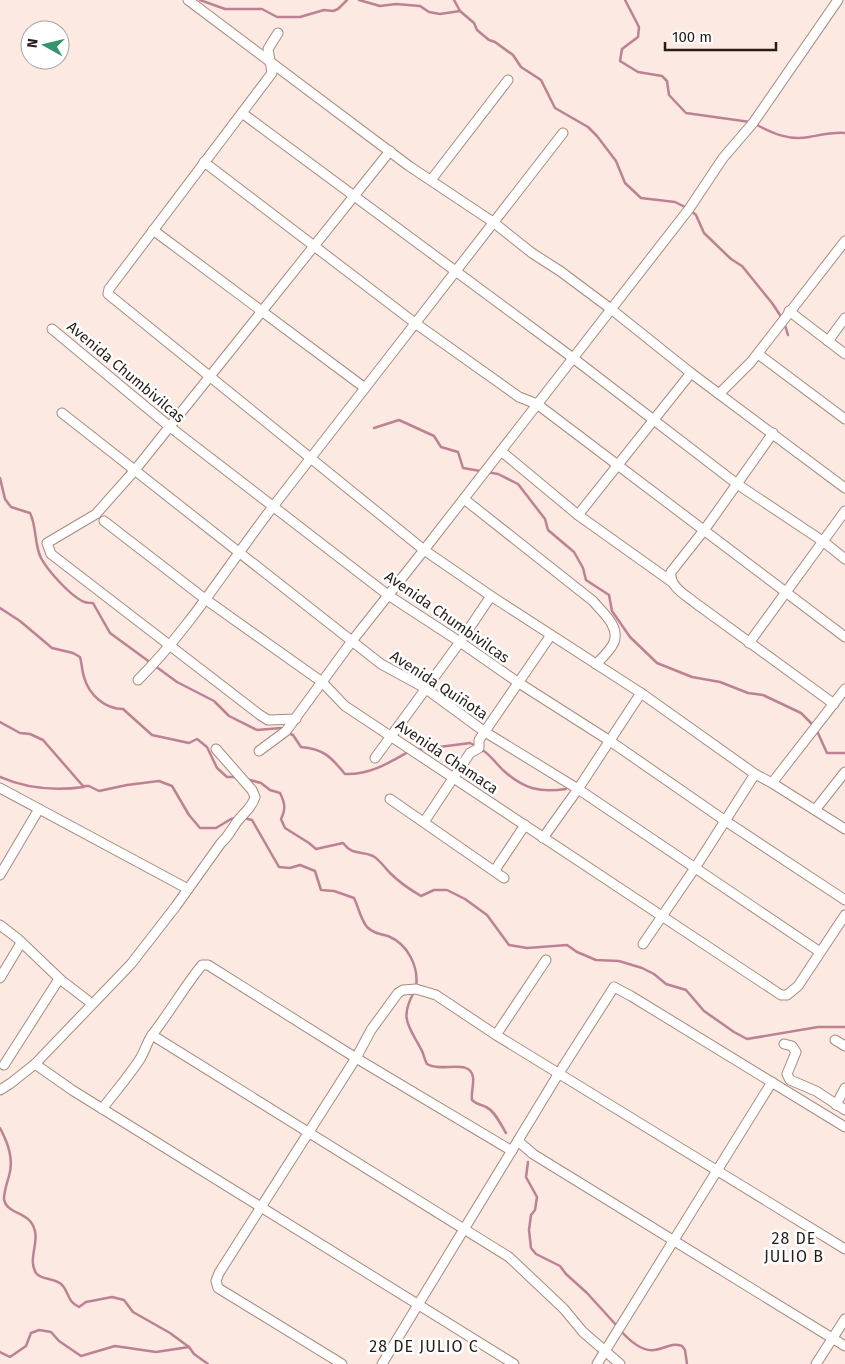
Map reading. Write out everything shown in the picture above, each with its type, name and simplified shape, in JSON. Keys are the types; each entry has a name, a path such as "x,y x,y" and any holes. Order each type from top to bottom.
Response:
{"street":[{"path":"188,0 390,151 560,271 691,373 773,432 845,488"},
{"path":"259,751 286,731 296,719 352,641 689,209 723,158 753,123 838,0"},
{"path":"278,33 268,49 272,73 109,289 108,294 424,550 491,596 641,693 755,774 845,829"},
{"path":"431,180 508,80"},
{"path":"242,113 573,358 737,484 845,558"},
{"path":"138,680 153,665 205,599 273,506 563,133"},
{"path":"296,719 268,720 260,715 51,554 47,543 96,514 135,470 390,151"},
{"path":"204,162 415,323 519,398 537,404 845,637"},
{"path":"153,230 365,388"},
{"path":"719,394 758,354 789,311 845,241"},
{"path":"789,311 845,354"},
{"path":"828,341 845,318"},
{"name":"Avenida Chumbivilcas","path":"52,329 170,427 388,595 519,683 610,741 724,820 845,900"},
{"path":"758,354 845,418"},
{"path":"578,515 691,373"},
{"name":"Avenida Quiñota","path":"62,413 381,664 425,688 485,732 578,789 820,952"},
{"path":"672,582 671,572 737,484 773,432"},
{"path":"500,451 578,515 672,582 694,602 834,704"},
{"path":"464,499 593,601 610,621 615,631 614,643 596,664"},
{"path":"749,643 845,511"},
{"name":"Avenida Chamaca","path":"104,521 205,599 322,682 345,706 781,995 788,996 798,986 820,952"},
{"path":"375,758 460,642 491,596"},
{"path":"424,822 470,753 479,748 480,740 485,732 551,635"},
{"path":"772,783 845,689"},
{"path":"543,838 578,789 641,693"},
{"path":"0,1090 35,1064 131,964 221,843 230,835 240,818 252,807 255,798 252,790 216,749"},
{"path":"815,810 845,772"},
{"path":"643,944 695,868 755,774"},
{"path":"0,788 188,889"},
{"path":"390,799 504,878"},
{"path":"0,876 39,809"},
{"path":"495,870 525,825"},
{"path":"820,952 845,916"},
{"path":"0,925 59,978 92,1004"},
{"path":"0,978 21,943"},
{"path":"496,1035 546,960"},
{"path":"102,1109 135,1066 152,1035 159,1028 175,1000 202,965 208,965 356,1058 512,1151"},
{"path":"4,1065 59,978"},
{"path":"382,1364 559,1073 614,987 845,1128"},
{"path":"342,1364 218,1288 216,1281 219,1273 260,1207 356,1058 371,1030 398,993 403,990 416,989 436,995 496,1035 845,1249"},
{"path":"152,1035 509,1256 564,1309 583,1332 620,1364"},
{"path":"835,1040 845,1046"},
{"path":"784,1044 792,1046 796,1052 787,1074 790,1080 816,1091 845,1110"},
{"path":"35,1064 102,1109 514,1364"},
{"path":"597,1364 772,1082"},
{"path":"836,1105 845,1088"},
{"path":"518,1141 533,1154 845,1346"},
{"path":"816,1364 845,1319"}],"waterway":[{"path":"200,0 225,9 262,9 277,17 300,17 324,10 333,11 338,9 347,0"},
{"path":"359,0 380,6 396,4 420,6 429,12 440,14 460,11 474,23 477,30 513,55 521,67 541,80 555,108 588,127 597,136 616,161 625,183 641,198 675,202 687,208"},
{"path":"454,0 460,11"},
{"path":"625,0 639,27 638,37 622,49 620,61 638,72 662,76 667,81 669,95 686,113 750,122"},
{"path":"755,124 774,133 795,138 845,133"},
{"path":"691,211 696,215 704,233 731,259 742,266 782,318"},
{"path":"784,322 788,335"},
{"path":"374,428 399,420 434,436 441,447 458,452 463,468 498,474 518,484 545,519 548,530 574,552 583,568 586,580 609,595 612,611 630,637 657,663 692,677 720,682 748,693 763,695 801,713 814,726"},
{"path":"0,478 5,499 11,507 30,513 34,524 37,547 44,563 59,582 77,598 83,602 93,603 110,633 177,682 214,701 229,716 257,730 281,728 283,730"},
{"path":"0,608 20,621 52,648 73,653 80,657 86,684 104,704 123,709 152,735 189,743 197,739 207,747 217,768 227,777 238,777"},
{"path":"0,722 20,733 30,734 43,740 83,786 89,786 99,791 159,781 172,786 189,815 200,828 216,828 236,818"},
{"path":"817,731 827,753 845,753"},
{"path":"288,733 293,735 301,747 316,750 326,755 345,774 362,773 386,764 408,752"},
{"path":"416,750 470,743 476,746"},
{"path":"481,749 511,777 526,786 540,790 566,789"},
{"path":"0,777 20,784 41,788 84,787"},
{"path":"246,779 261,783 270,790 280,793 284,806 281,819 285,828 316,849 343,843 350,850 376,858 397,879 421,896 434,890 447,890 465,899 487,915 509,945 527,948 567,945 577,952 596,960 619,961 642,968 654,974 666,984 686,990 704,1011 747,1039 818,1027 845,1027"},
{"path":"244,818 252,820 279,867 290,868 300,865 315,871 321,890 334,891 354,898 367,927 374,932 395,940 411,957 416,972 416,987"},
{"path":"414,992 407,1009 407,1022 427,1064 440,1067 461,1067 471,1071 473,1077 472,1100 489,1109 498,1118 506,1133"},
{"path":"0,1128 8,1145 11,1163 4,1199 8,1207 27,1218 34,1227 33,1267 36,1273 60,1283 71,1300 79,1307 86,1302 112,1297 124,1300 133,1312 170,1333 208,1364"},
{"path":"528,1162 526,1177 537,1197 535,1210 531,1215 529,1230 531,1248 536,1254 560,1266 617,1326"},
{"path":"0,1352 10,1357 26,1346 31,1333 39,1330 51,1332 59,1341 81,1356 115,1346 156,1352 189,1347"},
{"path":"620,1330 631,1341 644,1349 654,1350 671,1345 682,1346 685,1350 687,1364"}],"district":[{"name":"28 DE JULIO B","path":"794,1247"},
{"name":"28 DE JULIO C","path":"424,1346"}]}
